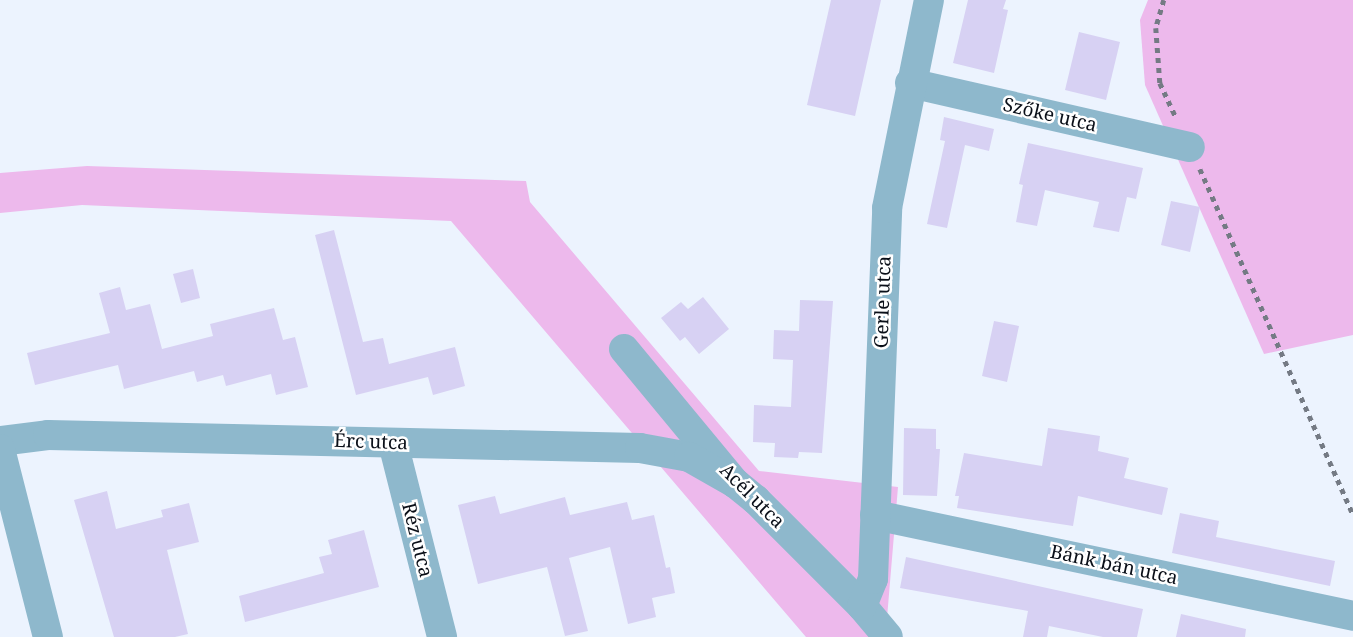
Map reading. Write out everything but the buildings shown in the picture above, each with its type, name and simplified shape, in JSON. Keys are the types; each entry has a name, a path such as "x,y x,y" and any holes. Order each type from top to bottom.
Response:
{"street":[{"name":"Gerle utca","path":"862,606 873,579 887,208 910,83 929,0"},
{"name":"Szőke utca","path":"910,83 1190,147"},
{"name":"Acél utca","path":"624,349 734,483 757,500 862,606 887,637"},
{"name":"Érc utca","path":"0,441 48,435 640,448 690,457 734,483"},
{"name":"Réz utca","path":"393,443 442,637"},
{"path":"0,449 48,637"},
{"name":"Bánk bán utca","path":"875,515 1353,616"}],"path":[{"path":"1164,0 1156,28 1160,83 1353,514"}],"shaded area":[{"path":"1148,0 1353,0 1353,335 1264,354 1145,85 1140,20"},
{"path":"87,166 526,181 530,202 759,471 898,487 887,618 903,637 806,637 451,221 82,205 0,213 0,173"}]}
